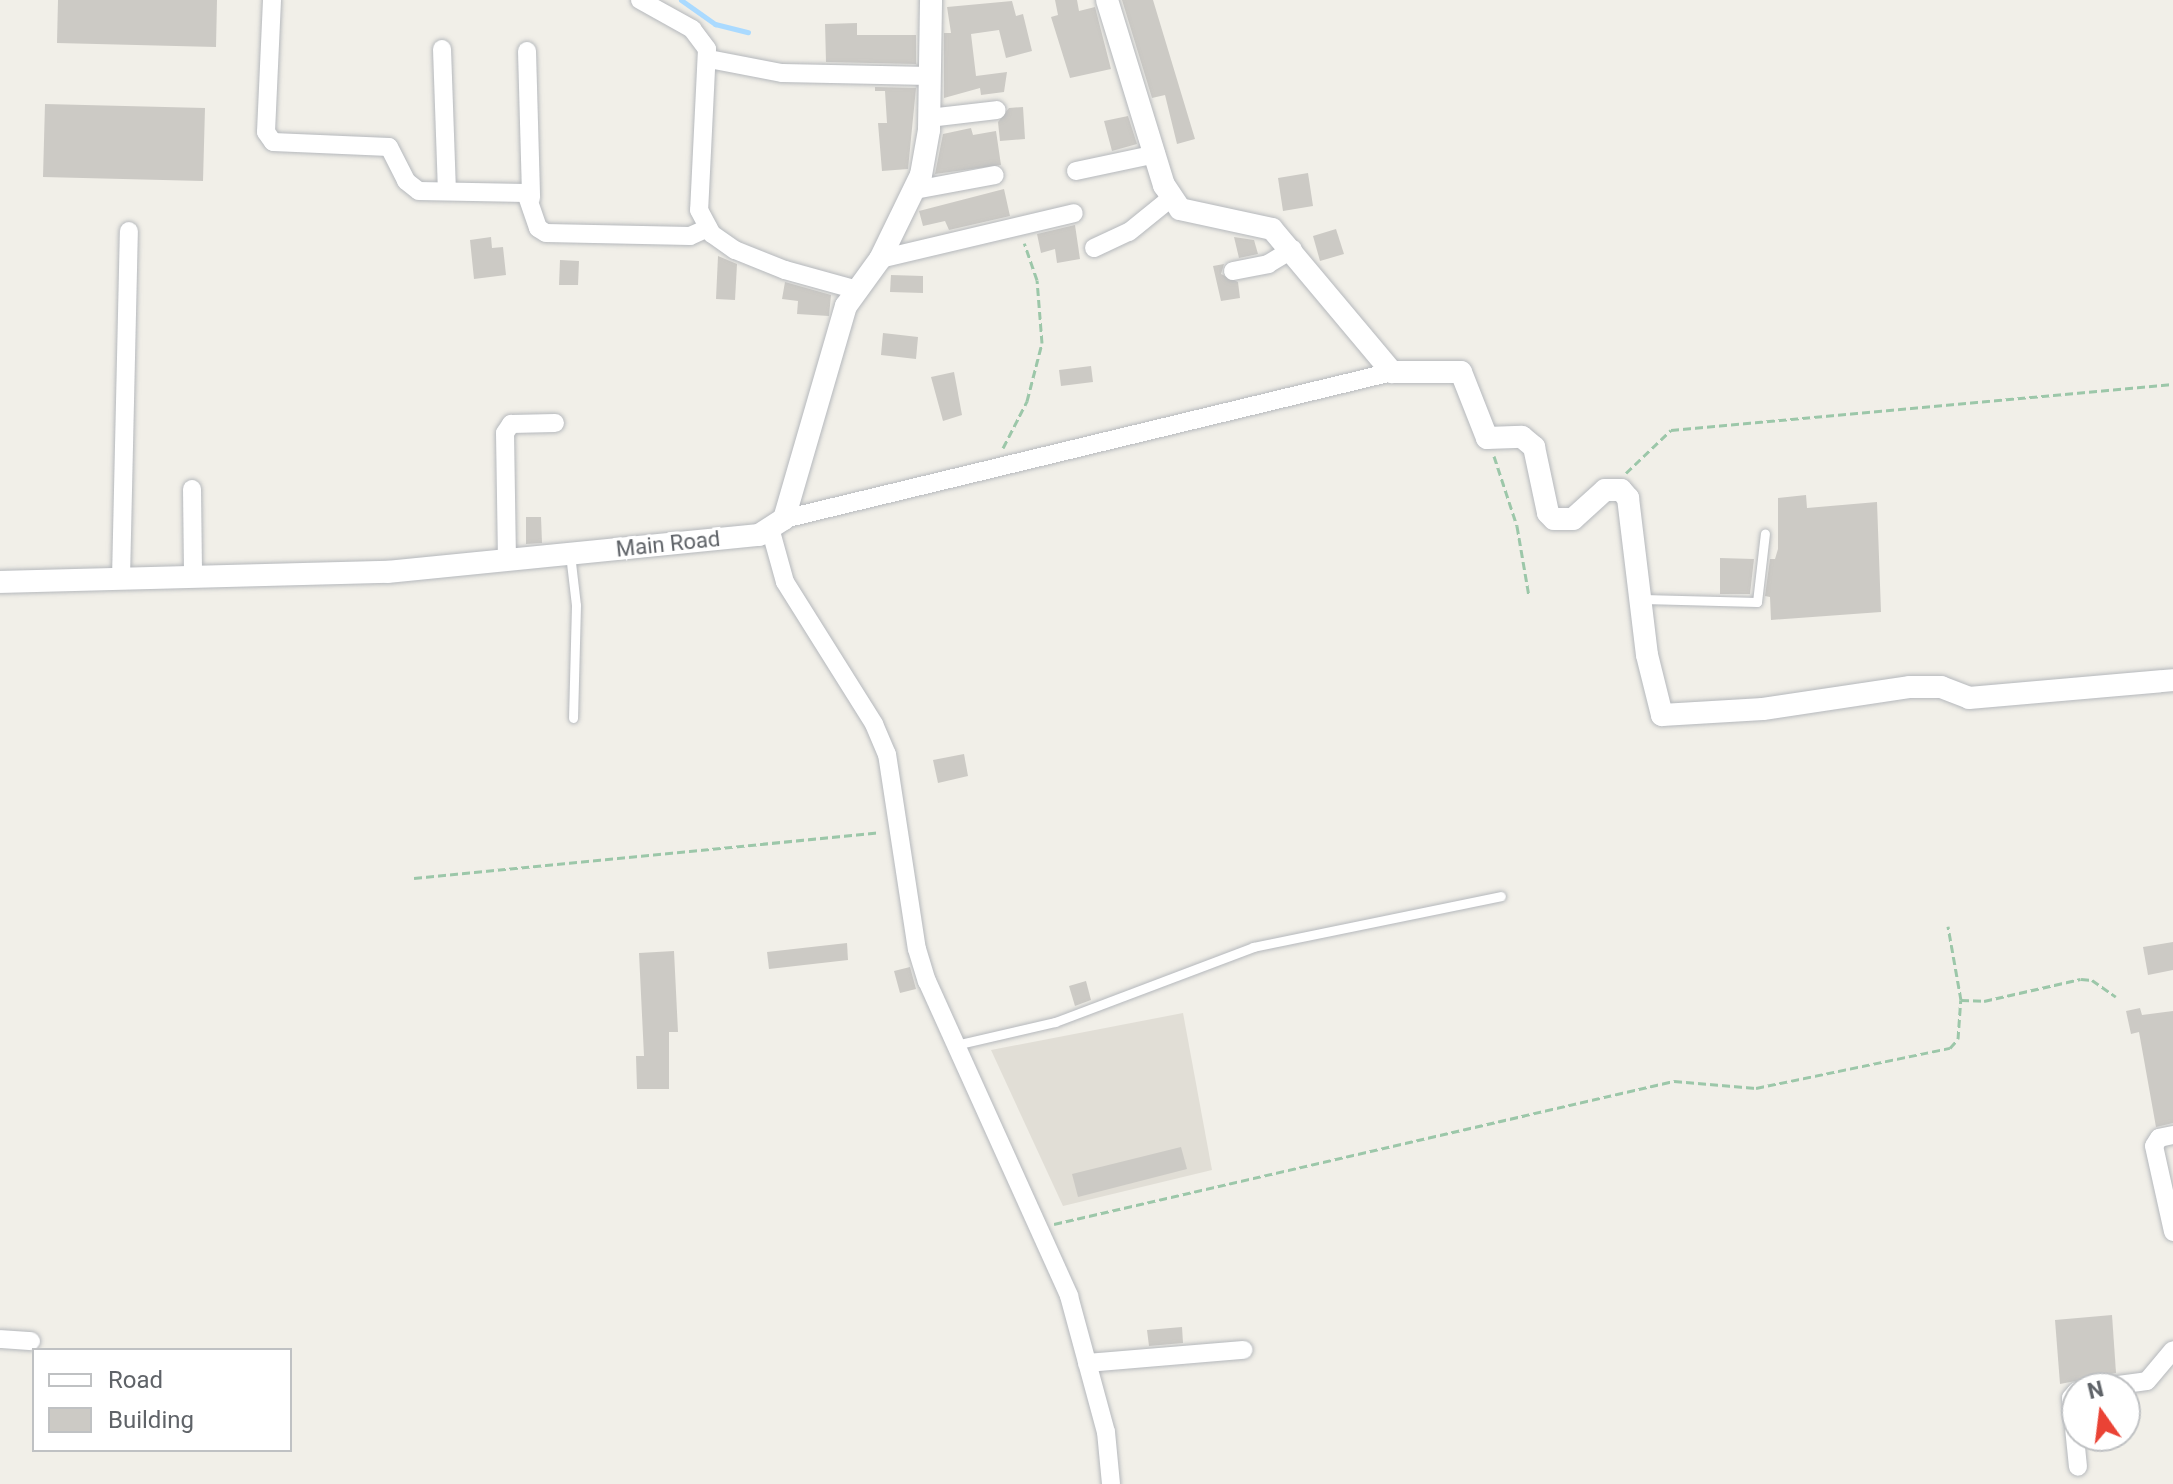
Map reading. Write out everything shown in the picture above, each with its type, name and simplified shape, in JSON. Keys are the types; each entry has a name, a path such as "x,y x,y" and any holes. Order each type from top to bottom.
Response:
{"street":[{"path":"272,0 269,138 389,147 411,188 518,191 531,198"},
{"path":"640,0 701,37 709,59 699,175 699,210 708,228 735,250 857,290"},
{"path":"931,0 929,118 915,190 880,259 857,290 831,346 777,523 785,582 874,724 887,754 917,949 955,1045 1069,1296 1106,1432 1111,1484"},
{"path":"1107,0 1171,198 1187,211 1272,229 1293,249 1392,372"},
{"path":"442,49 447,191"},
{"path":"527,51 531,198 538,228 546,233 690,236 708,228"},
{"path":"709,59 782,73 930,76"},
{"path":"929,118 997,110"},
{"path":"1076,171 1156,154"},
{"path":"915,190 995,175"},
{"path":"1094,248 1129,232 1171,198"},
{"path":"880,259 1074,213"},
{"path":"121,578 129,231"},
{"path":"1233,271 1268,264 1293,249"},
{"path":"777,523 1392,372 1461,372 1487,438 1522,437 1534,447 1548,513 1554,519 1573,519 1613,488 1628,498 1657,707 1670,717 1910,687 1941,687 1969,698 2173,680"},
{"path":"507,560 505,433 511,424 555,423"},
{"path":"192,489 193,577"},
{"name":"Main Road","path":"0,582 387,572 759,535 777,523"},
{"path":"2173,1135 2159,1138 2154,1146 2173,1232"},
{"path":"0,1339 31,1341"},
{"path":"1087,1363 1243,1350"},
{"path":"2141,1382 2147,1381 2173,1350"},
{"path":"2076,1452 2078,1467"}],"lane":[{"path":"1643,599 1757,602 1765,533"},
{"path":"570,554 576,605 573,718"},
{"path":"955,1045 1055,1022 1253,947 1501,896"}],"path":[{"path":"991,469 1027,401 1042,343 1037,280 1019,228"},
{"path":"1613,488 1645,450 1671,430 2173,384"},
{"path":"1487,438 1517,526 1529,596"},
{"path":"414,878 899,830"},
{"path":"1039,1228 1674,1081 1756,1088 1950,1048 1958,1039 1961,1000 1948,926"},
{"path":"1961,1000 1984,1001 2081,979 2092,980 2116,997"}],"shaded area":[{"path":"1183,1013 1212,1170 1063,1206 991,1050"}],"building":[{"path":"58,0 217,0 216,47 57,43"},
{"path":"1055,0 1077,0 1079,11 1095,7 1111,69 1070,78 1051,17 1058,15"},
{"path":"1122,0 1153,0 1195,139 1177,144 1165,95 1152,98"},
{"path":"1012,1 1016,16 1023,14 1032,51 1006,58 999,30 971,34 976,76 1007,72 1004,92 981,95 980,88 944,98 944,33 951,33 947,7"},
{"path":"857,23 857,35 916,35 916,64 826,62 825,24"},
{"path":"875,87 916,88 908,169 882,171 878,123 887,123 885,91 875,91"},
{"path":"45,104 205,108 203,181 43,177"},
{"path":"1023,107 1025,139 1000,141 998,122 1009,108"},
{"path":"1128,116 1137,144 1112,151 1104,121"},
{"path":"971,128 973,135 996,131 1001,165 935,174 943,134"},
{"path":"1308,173 1313,206 1283,211 1278,178"},
{"path":"1004,189 1010,216 949,230 945,221 923,226 919,211"},
{"path":"1075,225 1080,259 1057,263 1055,249 1041,253 1037,234"},
{"path":"1336,229 1344,254 1320,261 1313,236"},
{"path":"491,237 492,248 503,247 506,275 474,279 470,240"},
{"path":"1234,237 1254,240 1258,254 1239,258"},
{"path":"718,256 737,264 735,300 716,299"},
{"path":"560,260 579,261 578,285 559,285"},
{"path":"1224,264 1221,274 1238,282 1240,298 1221,301 1213,266"},
{"path":"891,275 923,276 923,293 890,292"},
{"path":"785,282 831,295 829,316 797,314 798,301 782,299"},
{"path":"883,333 918,337 916,359 881,355"},
{"path":"1091,366 1093,382 1061,386 1059,370"},
{"path":"954,372 962,415 943,421 931,377"},
{"path":"1806,495 1807,508 1877,502 1881,612 1771,620 1770,597 1765,596 1770,559 1775,559 1778,549 1778,498"},
{"path":"526,517 541,517 542,543 526,544"},
{"path":"1720,558 1754,559 1750,594 1720,594"},
{"path":"964,754 968,776 938,783 933,760"},
{"path":"2173,942 2173,970 2148,975 2143,947"},
{"path":"847,943 848,960 769,969 767,952"},
{"path":"674,951 678,1032 669,1032 669,1089 637,1089 636,1056 644,1056 639,953"},
{"path":"910,967 916,989 900,993 894,971"},
{"path":"1086,981 1091,1000 1075,1006 1069,986"},
{"path":"2140,1008 2142,1015 2173,1011 2173,1123 2156,1127 2139,1032 2131,1034 2126,1011"},
{"path":"1181,1147 1187,1169 1078,1197 1072,1174"},
{"path":"2112,1315 2116,1372 2061,1372 2060,1384 2055,1320"},
{"path":"1182,1327 1183,1343 1149,1346 1147,1330"}],"waterway":[{"path":"681,0 715,24 748,32"}]}
